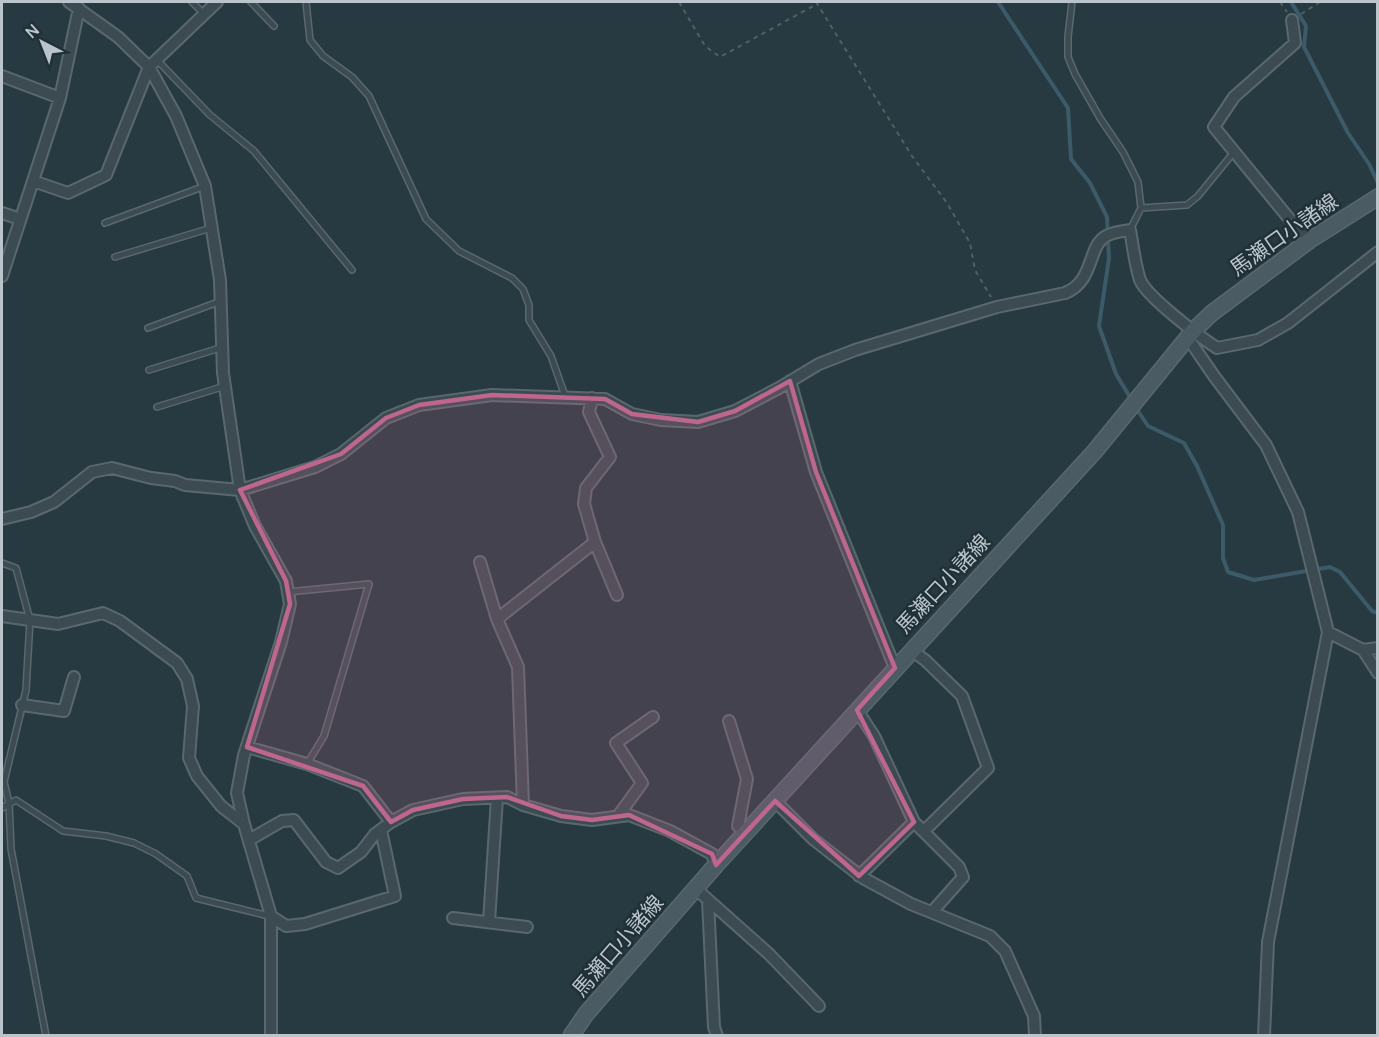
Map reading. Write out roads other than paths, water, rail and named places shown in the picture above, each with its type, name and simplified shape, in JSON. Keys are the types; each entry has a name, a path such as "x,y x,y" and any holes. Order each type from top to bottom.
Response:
{"main road":[{"name":"馬瀬口小諸線","path":"571,1035 586,1014 716,866 1095,451 1191,334 1212,313 1310,240 1377,197"}],"street":[{"path":"69,2 81,5 153,63 205,186 220,280 225,386 240,490 255,526 286,581 290,604 282,642 246,747 237,793 271,916 271,1035"},
{"path":"33,181 68,193 106,175 153,63 217,2"},
{"path":"2,276 60,98 81,5"},
{"path":"1292,20 1295,43 1234,97 1214,128 1287,216 1310,240"},
{"path":"2,79 60,98"},
{"path":"2,213 20,219"},
{"path":"2,519 32,512 72,488 92,472 112,468 185,485 240,490 315,467 341,454 386,418 418,405 492,395 566,396 605,399 632,414 661,420 698,422 735,411 819,364 855,350 997,307 1075,289 1082,281 1100,241 1107,235 1130,230 1141,282 1191,334 1214,376 1266,445 1298,512 1328,632 1268,942 1264,1035"},
{"path":"1191,334 1217,348 1258,340 1288,323 1377,252"},
{"path":"790,381 816,472 895,668"},
{"path":"591,398 589,412 610,456 586,488 584,504 595,542 617,595"},
{"path":"497,620 595,542"},
{"path":"480,562 497,620 518,667 523,805"},
{"path":"2,616 58,624 103,613 120,621 177,663 187,679 193,706 189,758 197,776 222,806 244,824"},
{"path":"1328,632 1364,650 1377,673"},
{"path":"1364,650 1377,648"},
{"path":"911,650 925,660 962,696 988,768 924,831"},
{"path":"22,705 64,711 74,677"},
{"path":"857,710 874,736 914,822 959,867 963,877 932,912"},
{"path":"618,816 642,783 616,743 653,717"},
{"path":"729,721 747,779 738,826 746,833"},
{"path":"246,747 307,764 363,786 391,822"},
{"path":"249,840 282,821 294,820 326,862 338,868 362,852 391,822 412,810 463,799 507,797 523,805 561,816 592,820 629,815 670,831 712,854 716,866"},
{"path":"489,922 497,798"},
{"path":"775,801 813,839 860,876 911,904 990,936 1005,951 1034,1016 1035,1035"},
{"path":"860,876 914,822"},
{"path":"271,916 286,926 304,924 395,896 381,830"},
{"path":"696,889 769,954 819,1006"},
{"path":"708,900 714,1027 717,1035"},
{"path":"453,918 527,927"}],"lane":[{"path":"192,2 204,14"},
{"path":"251,2 274,26"},
{"path":"306,2 310,39 323,56 352,77 369,96 426,219 459,251 512,278 523,289 529,305 529,320 551,356 566,396"},
{"path":"1072,2 1068,57 1080,83 1123,152 1138,182 1141,208 1130,230"},
{"path":"153,63 254,151 351,270"},
{"path":"1141,208 1187,205 1234,152"},
{"path":"105,223 205,186"},
{"path":"115,257 213,227"},
{"path":"148,328 221,301"},
{"path":"149,370 223,347"},
{"path":"157,407 225,386"},
{"path":"2,563 16,568 30,620 26,690 4,782 9,803 11,849 46,1035"},
{"path":"288,592 369,584 324,736 307,764"},
{"path":"2,808 16,800 63,831 106,836 134,843 156,854 187,876 196,898 271,916"}],"waterway":[{"path":"998,2 1068,108 1071,159 1090,183 1107,217 1109,258 1099,326 1116,374 1131,399"},
{"path":"1291,2 1306,26 1304,47 1348,133 1369,164 1378,183"},
{"path":"1136,408 1148,426 1184,443 1197,466 1223,525 1223,558 1228,572 1254,580 1330,567 1340,572 1372,611 1378,613"}]}
